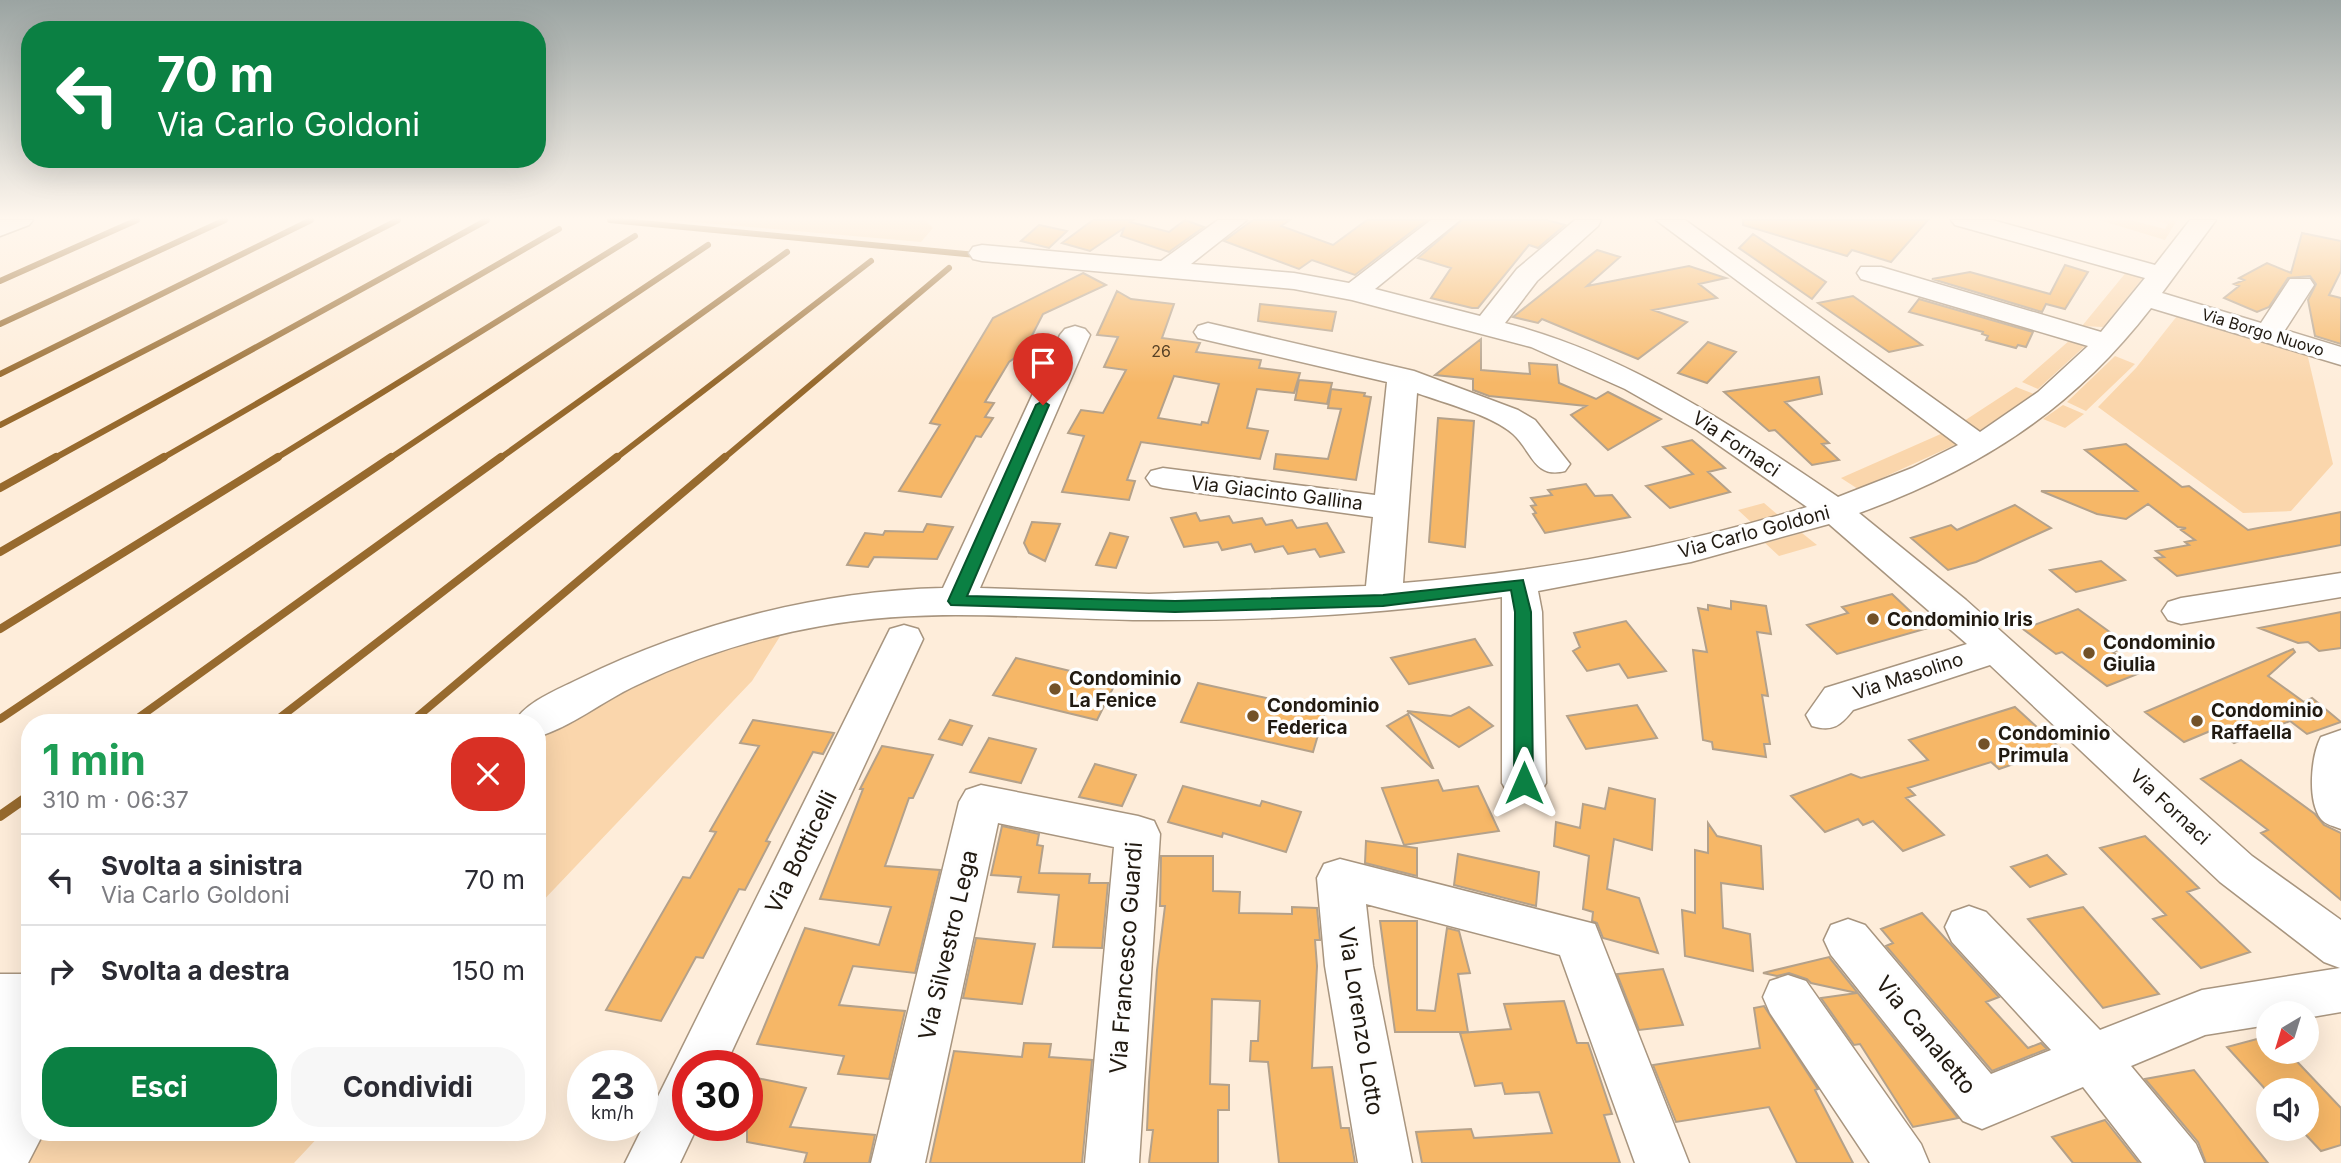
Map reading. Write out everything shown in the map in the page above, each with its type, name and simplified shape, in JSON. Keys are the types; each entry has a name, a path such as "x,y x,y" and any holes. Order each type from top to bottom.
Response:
{"street":[{"name":"Via Fornaci","path":"1216,274 1294,281 1354,292 1541,341 1636,383 1708,423 1835,511 1997,649 2236,869 2332,929"},
{"path":"1354,292 1377,274"},
{"path":"1488,325 1528,274"},
{"path":"1744,274 1978,445"},
{"path":"1875,274 2108,342"},
{"path":"2120,274 2154,286"},
{"name":"Via Carlo Goldoni","path":"546,715 565,703 660,659 748,630 847,609 956,601 1150,607 1383,600 1586,573 1763,533 1835,511 1893,488 1978,445 2050,398 2108,342 2163,274"},
{"path":"2269,334 2300,285"},
{"name":"Via Borgo Nuovo","path":"2154,286 2269,334 2341,356"},
{"path":"1208,332 1404,377 1507,417 1524,427 1553,464"},
{"path":"956,601 1075,335"},
{"name":"Via Giacinto Gallina","path":"1383,600 1404,377"},
{"name":"Via Giacinto Gallina","path":"1163,478 1391,508"},
{"path":"1518,584 1523,612 1524,783"},
{"path":"2181,611 2341,585"},
{"name":"Via Botticelli","path":"706,1050 904,639"},
{"name":"Via Masolino","path":"1826,715 1839,699 1997,649"},
{"path":"2341,746 2336,748 2335,805 2341,811"},
{"name":"Via Silvestro Lega","path":"898,1163 981,802 1056,817"},
{"name":"Via Francesco Guardi","path":"1056,817 1138,834 1112,1163"},
{"name":"Via Lorenzo Lotto","path":"1385,1163 1349,966 1340,878 1578,939 1662,1163"},
{"path":"1969,926 2091,1058 2177,1163"},
{"name":"Via Canaletto","path":"1848,940 1982,1103 2091,1058"},
{"path":"2091,1058 2202,1013 2341,990"},
{"path":"0,996 21,997"},
{"path":"1788,997 1902,1163"},
{"path":"0,1044 21,1034"},
{"path":"0,1089 21,1073"},
{"path":"1,1163 7,1142 21,1121"},
{"path":"652,1163 672,1121"}],"shaded area":[{"path":"2124,274 2135,274 2142,279 2103,327 2082,326"},
{"path":"2177,316 2307,353 2333,464 2291,511 2243,513 2098,407 2136,368"},
{"path":"2070,340 2085,346 2038,389 2022,382"},
{"path":"2115,356 2135,364 2086,411 2067,402"},
{"path":"2016,387 2034,394 1979,431 1964,421"},
{"path":"2063,405 2084,414 2065,428 2043,419"},
{"path":"1943,433 1959,443 1858,489 1841,478"},
{"path":"1764,503 1778,515 1752,523 1738,510"},
{"path":"1802,533 1817,545 1779,556 1765,543"},
{"path":"784,630 752,681 546,898 546,728 658,674"},
{"path":"26,1141 315,1141 294,1163 15,1163"}],"building":[{"path":"1080,274 1106,285 1043,314 1024,351 1009,362 985,402 994,403 985,417 993,418 981,437 976,436 941,497 899,491 940,425 930,423 993,318"},
{"path":"1447,274 1505,274 1478,308 1431,298"},
{"path":"1567,274 1600,274 1587,286 1647,274 1715,274 1726,278 1699,284 1717,298 1653,310 1687,322 1638,359 1542,319 1538,323 1513,317"},
{"path":"1777,274 1814,274 1826,282 1812,299"},
{"path":"1978,274 2050,294 2060,274 2087,274 2065,309 2046,304 2042,312 1932,279"},
{"path":"2246,274 2339,274 2329,295 2341,298 2341,344 2315,336 2308,300 2316,284 2310,276 2288,278 2269,307 2257,312 2224,298 2239,286 2234,284 2244,280 2239,278"},
{"path":"1117,291 1131,299 1174,304 1162,338 1200,343 1196,352 1261,360 1259,368 1300,373 1294,393 1257,389 1247,428 1268,431 1260,459 1141,442 1127,480 1135,481 1129,500 1062,492 1084,436 1068,433 1081,410 1103,413 1126,370 1104,367 1118,337 1097,335","holes":["1174,376 1219,384 1208,423 1202,422 1201,425 1158,418"]},
{"path":"1853,296 1922,345 1889,352 1818,303"},
{"path":"1919,299 2033,332 2026,347 2018,345 2016,348 1986,340 1988,336 1982,334 1983,332 1909,312"},
{"path":"1260,304 1336,312 1332,331 1258,321"},
{"path":"1481,339 1481,370 1530,374 1529,363 1557,365 1559,383 1596,399 1608,392 1661,419 1608,450 1571,415 1586,406 1489,396 1473,390 1473,379 1435,375"},
{"path":"1708,342 1736,352 1707,383 1678,373"},
{"path":"1819,377 1822,394 1785,402 1829,443 1822,444 1839,460 1812,465 1775,430 1769,431 1724,392"},
{"path":"1299,380 1332,383 1327,404 1295,400"},
{"path":"1331,389 1365,393 1364,396 1371,397 1356,480 1274,469 1276,454 1328,459 1341,409 1328,408"},
{"path":"1438,418 1474,421 1465,547 1429,542"},
{"path":"1692,440 1725,468 1708,472 1730,492 1670,508 1646,486 1693,474 1663,447"},
{"path":"2126,444 2182,487 2189,486 2248,530 2341,512 2341,545 2177,576 2155,558 2164,557 2156,551 2189,545 2185,542 2195,540 2181,530 2186,528 2178,527 2148,504 2126,519 2097,514 2041,491 2137,491 2085,450"},
{"path":"1586,484 1595,496 1612,495 1630,517 1545,533 1533,514 1536,513 1531,506 1536,505 1531,498 1552,495 1548,490"},
{"path":"2015,505 2051,528 1976,562 1948,570 1911,538 1951,525 1957,530"},
{"path":"1196,513 1200,521 1229,516 1233,523 1262,518 1266,525 1292,520 1297,528 1327,523 1344,552 1320,557 1315,549 1288,554 1283,546 1255,552 1251,544 1222,550 1218,542 1184,547 1171,518"},
{"path":"1032,522 1060,524 1045,561 1029,553 1024,543"},
{"path":"927,524 953,527 937,559 874,557 868,567 847,565 865,533 883,535 885,531 923,532"},
{"path":"1110,533 1128,537 1116,568 1096,565"},
{"path":"2101,561 2125,580 2076,592 2050,570"},
{"name":"Condominio Iris","path":"1892,594 1928,628 1837,654 1807,625 1848,613 1842,607"},
{"path":"1731,601 1766,606 1771,634 1757,632 1768,696 1762,695 1770,744 1764,744 1766,757 1713,749 1712,742 1703,740 1693,650 1707,652 1698,608 1708,610 1708,605 1731,609"},
{"name":"Condominio Giulia","path":"2078,609 2129,646 2113,652 2140,673 2107,686 2062,652 2056,654 2023,629"},
{"path":"2341,612 2341,648 2319,651 2308,642 2298,643 2259,628"},
{"path":"1626,621 1666,671 1628,678 1619,664 1587,671 1573,651 1580,647 1574,633"},
{"path":"1475,639 1492,665 1409,684 1391,658"},
{"path":"2293,649 2295,652 2268,676 2304,702 2312,698 2341,722 2307,734 2290,721 2234,743 2215,729 2184,742 2145,712"},
{"name":"Condominio La Fenice","path":"1016,658 1116,682 1097,720 993,695"},
{"name":"Condominio Federica","path":"1198,683 1325,711 1313,752 1181,722"},
{"path":"1637,705 1657,738 1586,749 1567,716"},
{"path":"1469,707 1493,726 1459,747 1407,711 1451,716"},
{"path":"2015,707 2060,748 1999,769 1991,762 1908,788 1915,795 1906,798 1944,835 1903,851 1873,821 1863,825 1858,819 1825,832 1791,796 1851,774 1861,778 1928,760 1909,740"},
{"path":"1408,714 1433,768 1387,726"},
{"path":"753,720 834,733 823,754 813,752 766,841 770,842 745,890 739,889 703,958 696,957 661,1021 606,1010 683,877 690,878 716,832 710,831 759,746 740,743"},
{"path":"950,720 972,726 962,745 939,739"},
{"path":"989,738 1036,749 1021,783 970,772"},
{"path":"882,746 933,755 913,798 909,798 885,866 940,870 915,973 853,966 839,1005 905,1011 889,1079 838,1074 844,1056 757,1044 805,928 879,945 891,907 820,899 863,789 860,789"},
{"path":"2241,760 2315,814 2324,825 2341,833 2341,900 2261,833 2268,830 2201,779"},
{"path":"1095,764 1136,775 1122,806 1079,797"},
{"path":"1438,780 1443,791 1478,786 1499,831 1404,845 1382,788"},
{"path":"1183,786 1260,806 1262,801 1301,812 1286,852 1223,833 1222,837 1168,822"},
{"path":"1609,788 1655,799 1652,850 1614,839 1607,889 1639,898 1658,953 1603,938 1597,923 1592,921 1593,912 1583,909 1589,856 1554,846 1556,822 1580,828 1583,804 1605,809"},
{"path":"1708,823 1717,836 1761,846 1763,889 1721,883 1723,928 1750,934 1753,971 1685,956 1682,910 1695,913 1695,850 1708,853"},
{"path":"1002,826 1039,834 1037,845 1043,846 1039,873 1090,874 1089,883 1108,883 1102,948 1053,947 1059,895 1018,892 1021,877 991,875"},
{"path":"2145,836 2199,888 2187,892 2250,952 2201,968 2153,919 2166,915 2100,848"},
{"path":"1366,841 1417,848 1417,876 1365,863"},
{"path":"1458,854 1539,872 1536,906 1454,885"},
{"path":"2047,855 2066,874 2030,887 2011,867"},
{"path":"1161,856 1213,856 1213,891 1240,892 1239,913 1292,914 1292,907 1317,908 1320,940 1315,940 1317,966 1312,1068 1332,1067 1341,1128 1349,1128 1355,1163 1279,1163 1268,1062 1250,1061 1251,1041 1258,1041 1260,1001 1212,999 1210,1084 1229,1085 1229,1110 1218,1110 1218,1163 1149,1163 1153,1130 1147,1130 1149,1082 1157,970 1165,906 1160,906"},
{"path":"2083,907 2159,994 2103,1008 2028,919"},
{"path":"1922,913 1999,997 1986,1002 2028,1048 2041,1043 2047,1049 1992,1071 1886,946 1893,943 1881,929"},
{"path":"1380,921 1417,921 1417,1010 1435,1011 1447,928 1459,931 1470,973 1458,974 1468,1032 1395,1032"},
{"path":"976,938 1035,944 1022,1004 963,998"},
{"path":"1829,957 1958,1118 1913,1127 1860,1044 1854,1045 1821,998 1857,993 1811,983 1789,973 1777,976 1763,973"},
{"path":"1663,969 1683,1025 1639,1030 1617,974"},
{"path":"1564,1001 1577,1043 1588,1043 1612,1114 1604,1115 1620,1163 1422,1163 1416,1132 1471,1129 1474,1138 1552,1133 1539,1092 1505,1094 1502,1083 1475,1086 1460,1033 1511,1029 1504,1004"},
{"path":"1764,1006 1818,1089 1815,1090 1853,1163 1797,1163 1769,1107 1676,1122 1653,1065 1760,1048 1754,1008"},
{"path":"2256,1039 2256,1064 2299,1064 2313,1078 2256,1079 2227,1047"},
{"path":"1024,1043 1051,1044 1049,1057 1092,1060 1082,1163 930,1163 954,1051 1022,1057"},
{"path":"2194,1070 2268,1163 2206,1163 2198,1142 2145,1079"},
{"path":"763,1079 806,1088 790,1127 875,1135 869,1163 804,1163 807,1153 747,1142 763,1141"},
{"path":"2319,1085 2341,1108 2341,1145 2321,1151 2312,1141 2319,1141"},
{"path":"2105,1120 2139,1163 2073,1163 2052,1137"}],"waterway":[{"path":"0,281 15,274"},
{"path":"0,324 108,274"},
{"path":"0,374 201,274"},
{"path":"0,425 293,274"},
{"path":"53,459 388,274"},
{"path":"161,459 481,274"},
{"path":"275,459 573,274"},
{"path":"389,459 664,274"},
{"path":"499,459 756,274"},
{"path":"615,459 854,274"},
{"path":"723,459 942,274"},
{"path":"0,488 56,457"},
{"path":"0,552 164,457"},
{"path":"0,629 278,457"},
{"path":"0,719 391,457"},
{"path":"144,714 501,457"},
{"path":"285,714 617,457"},
{"path":"421,714 725,457"},
{"path":"0,816 21,801"}],"place":[{"name":"Condominio Iris","path":"1873,619"},
{"name":"Condominio Giulia","path":"2089,653"},
{"name":"Condominio La Fenice","path":"1055,689"},
{"name":"Condominio Federica","path":"1253,716"},
{"name":"Condominio Raffaella","path":"2197,721"},
{"name":"Condominio Primula","path":"1984,744"}],"route":[{"path":"1043,405 956,601 1175,607 1383,600 1518,584 1523,612 1524,783"}]}
